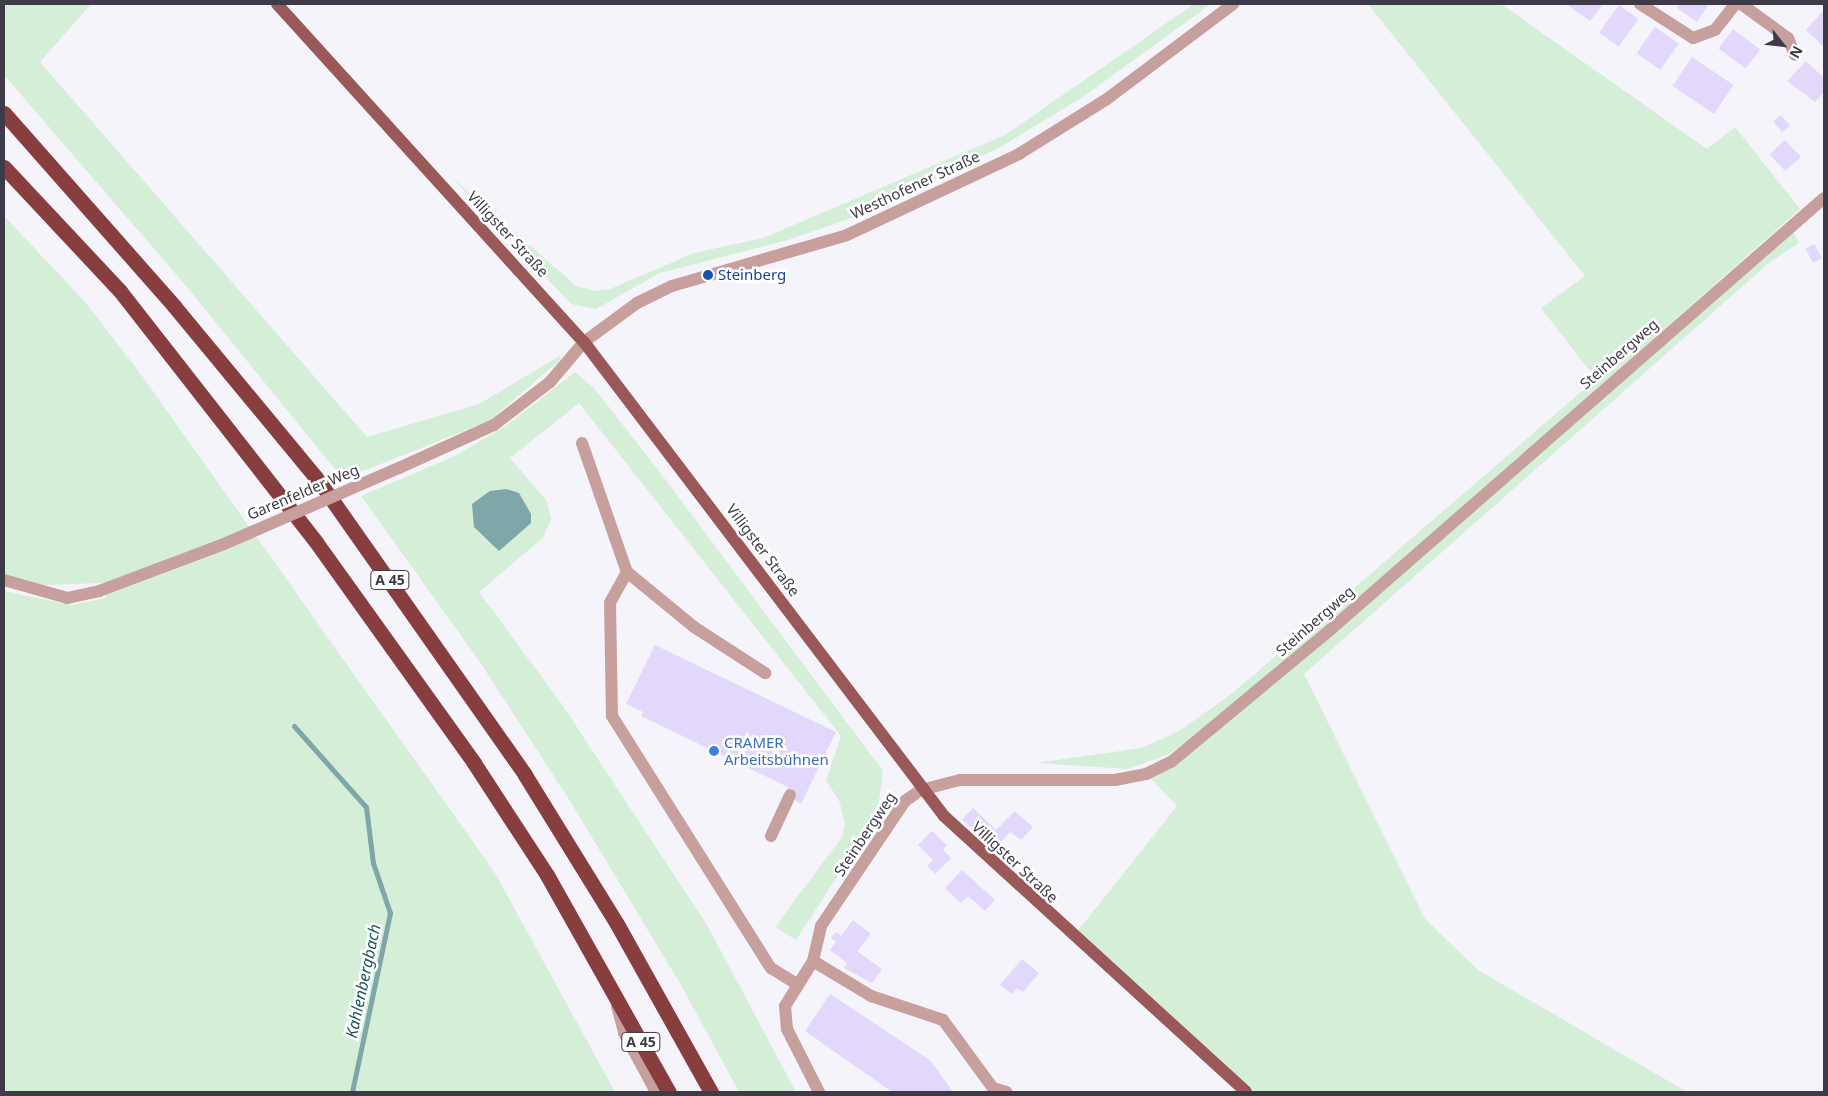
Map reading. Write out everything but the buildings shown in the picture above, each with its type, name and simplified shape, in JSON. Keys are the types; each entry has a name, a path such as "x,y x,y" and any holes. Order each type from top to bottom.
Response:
{"highway":[{"name":"A 45","path":"4,113 174,306 318,480 525,775 617,924 711,1092"},
{"name":"A 45","path":"4,167 120,291 316,542 474,763 546,875 669,1092"}],"main road":[{"name":"Villigster Straße","path":"278,4 584,342 921,790 969,843 1246,1092"}],"street":[{"name":"Westhofener Straße","path":"584,342 610,321 672,286 847,235 1019,154 1107,99 1234,4"},
{"path":"1640,4 1693,38 1715,30 1735,4"},
{"path":"1740,4 1788,38 1795,55"},
{"name":"Steinbergweg","path":"813,962 821,926 905,801 921,790 960,780 1115,780 1146,774 1171,762 1330,630 1824,198"},
{"name":"Garenfelder Weg","path":"4,580 67,598 108,588 224,544 494,425 550,382 584,342"},
{"path":"582,443 627,572 659,594 694,627 765,673"},
{"path":"627,572 610,603 612,716 771,968 798,985"},
{"path":"771,836 790,795"},
{"path":"819,1092 787,1029 785,1006 813,962 872,996 943,1020 993,1088 1006,1092"},
{"path":"613,992 624,1033 656,1092"}],"green space":[{"path":"4,4 91,4 40,62 367,437 479,404 560,356 561,359 489,421 343,479 187,287 4,75"},
{"path":"1194,4 1211,4 1087,94 1001,147 854,217 788,240 660,273 596,309 571,304 451,177 575,285 593,291 610,289 694,253 763,238 1005,135"},
{"path":"1368,4 1501,4 1707,149 1735,127 1800,209 1346,610 1193,738 1169,754 1128,769 1036,763 1142,748 1179,731 1234,692 1596,379 1541,308 1585,276"},
{"path":"4,216 86,303 143,377 495,873 615,1092 4,1092 4,591 71,605 106,598 103,583 43,585 4,574"},
{"path":"1792,230 1799,243 1770,262 1304,674 1425,919 1478,970 1687,1092 1254,1092 1073,937 1177,806 1146,774 1175,765"},
{"path":"575,372 594,388 662,475 883,771 879,801 859,843 796,940 775,927 842,837 845,823 839,800 826,781 841,736 579,403 510,458 547,501 551,519 543,538 479,592 563,706 707,925 796,1092 739,1092 681,985 570,801 478,659 361,496 457,455 507,425"}],"water":[{"path":"506,489 519,493 531,514 531,523 499,551 474,527 472,504 490,491"}],"waterway":[{"name":"Kahlenbergbach","path":"294,726 366,807 373,863 390,913 352,1092"}],"place":[{"name":"Steinberg","path":"708,275"},
{"name":"CRAMER Arbeitsbühnen","path":"714,751"}]}
